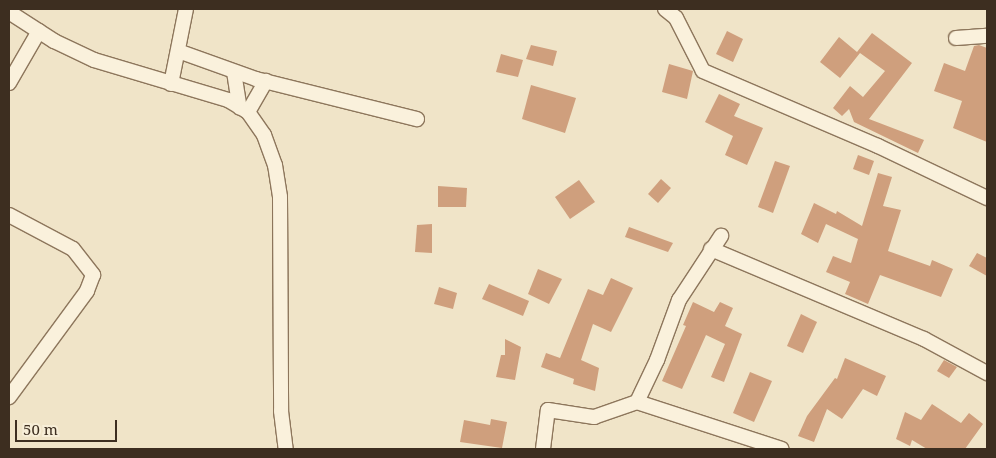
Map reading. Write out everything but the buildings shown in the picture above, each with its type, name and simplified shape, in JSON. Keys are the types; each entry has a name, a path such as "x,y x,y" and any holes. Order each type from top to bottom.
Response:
{"street":[{"path":"171,84 186,9"},
{"path":"665,9 676,18 704,71 878,146 987,198"},
{"path":"9,12 38,31 94,60 228,100 244,110 264,135 276,165 280,197 280,411 286,449"},
{"path":"9,83 38,31"},
{"path":"956,38 987,36"},
{"path":"178,51 234,72 417,119"},
{"path":"234,72 244,110"},
{"path":"244,110 266,81"},
{"path":"9,215 73,249 93,275 87,291 9,397"},
{"path":"637,402 657,360 679,300 721,236"},
{"path":"711,249 924,339 987,373"},
{"path":"543,449 548,410 594,418 637,402 650,404 782,449"}]}
